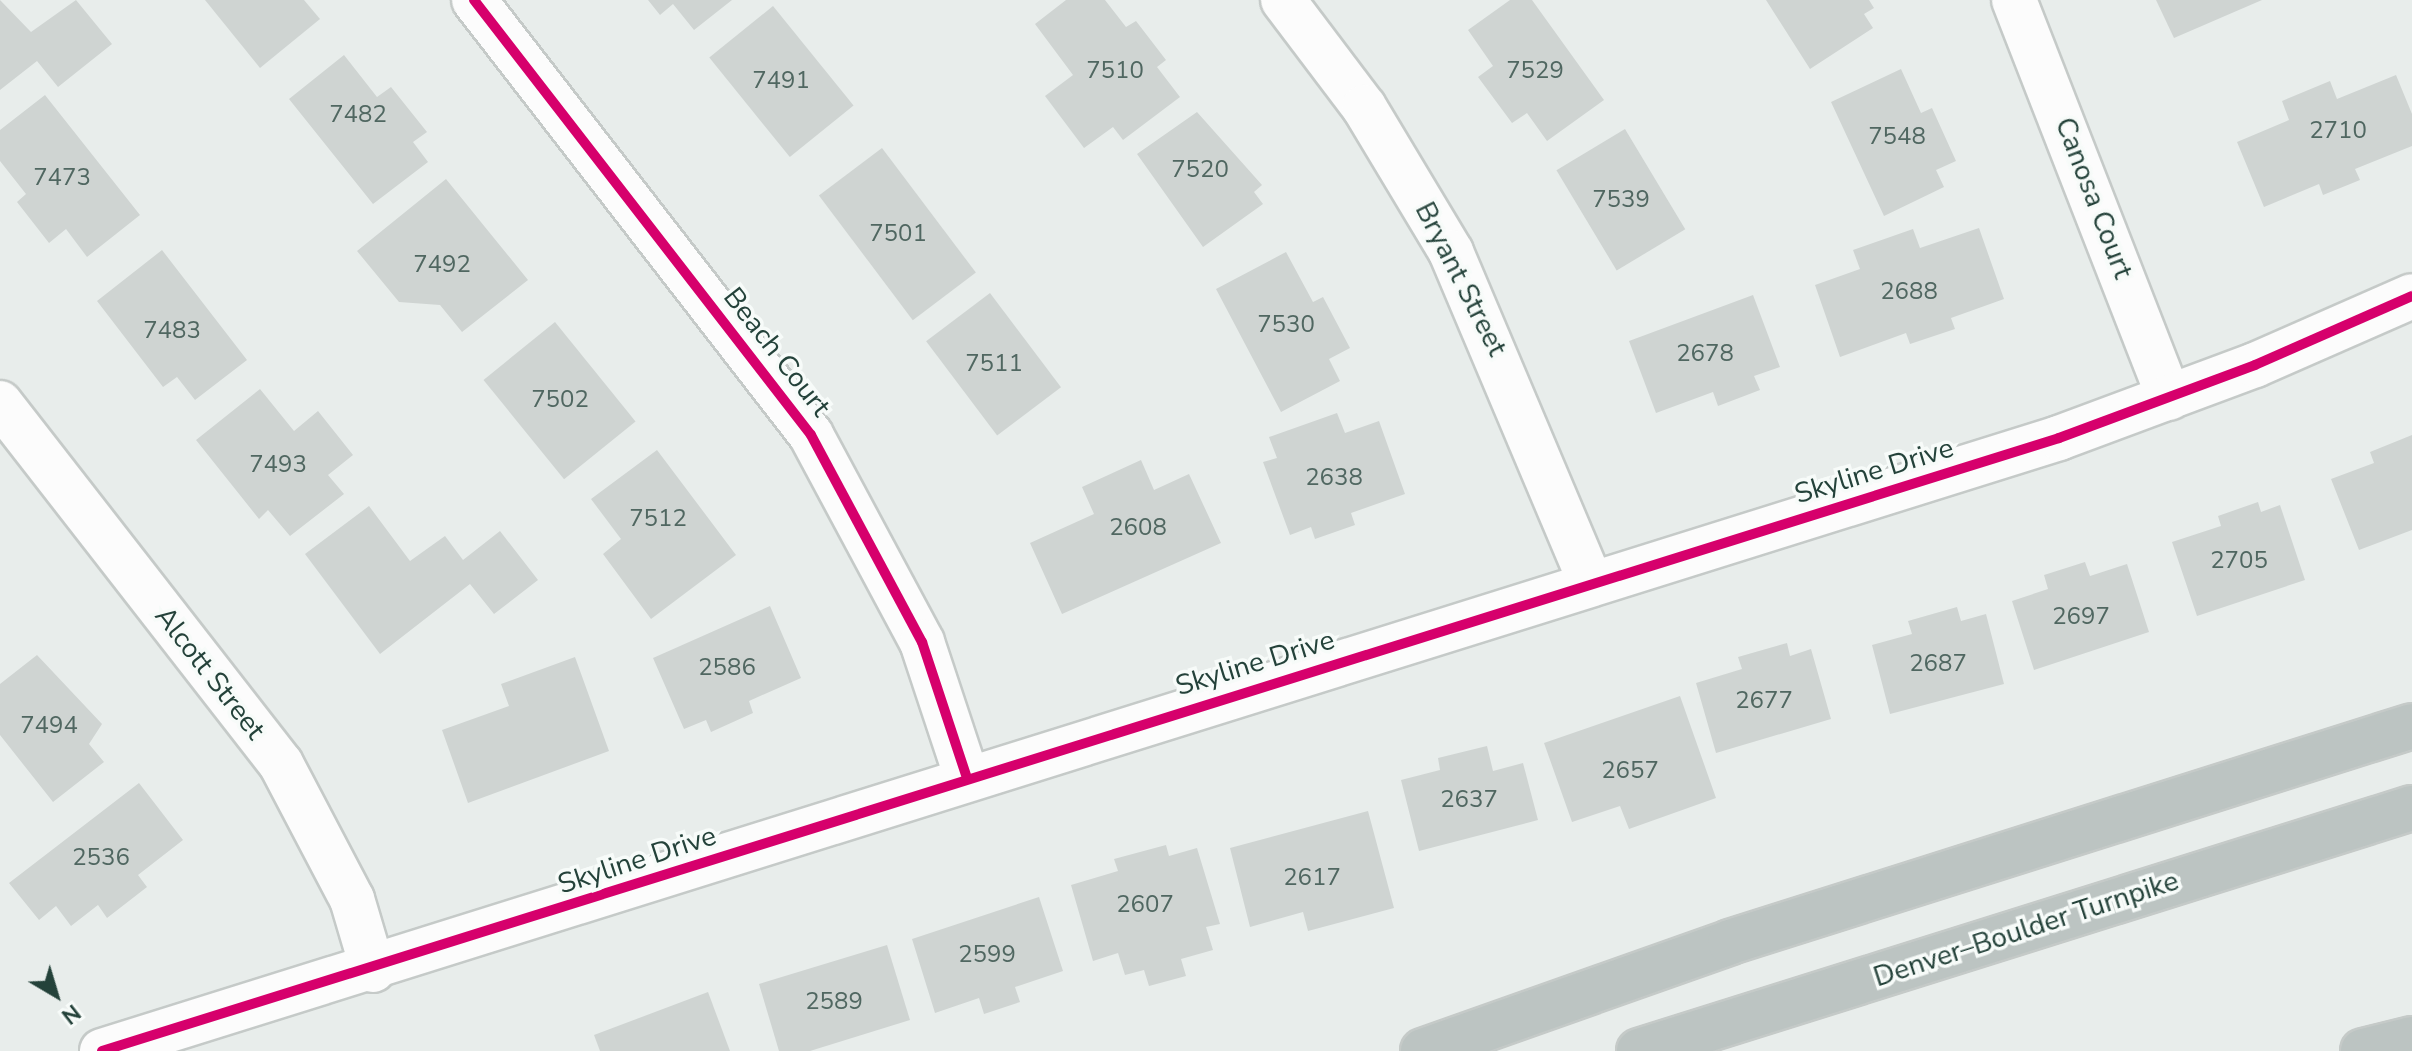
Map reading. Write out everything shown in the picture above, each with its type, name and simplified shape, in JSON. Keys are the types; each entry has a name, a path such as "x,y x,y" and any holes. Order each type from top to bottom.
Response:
{"highway":[{"path":"1423,1051 1730,942 2412,726"},
{"name":"Denver–Boulder Turnpike","path":"1639,1051 2412,808"},
{"path":"2363,1051 2412,1041"},
{"path":"2389,1051 2412,1041"}],"street":[{"name":"Beach Court","path":"474,0 811,435 922,642 967,778"},
{"name":"Bryant Street","path":"1283,0 1364,107 1451,252 1591,584"},
{"name":"Canosa Court","path":"2014,0 2169,398"},
{"name":"Skyline Drive","path":"102,1051 373,970 967,778 1591,584 2169,398 2412,296"},
{"name":"Alcott Street","path":"0,403 281,764 333,856 373,970"}],"building":[{"path":"0,0 31,32 76,0 112,44 58,87 37,61 0,90"},
{"path":"205,0 304,0 320,19 260,68"},
{"path":"648,0 732,0 694,30 673,4 660,15"},
{"path":"1066,0 1105,0 1126,27 1136,21 1166,60 1157,67 1180,97 1123,140 1113,127 1084,148 1045,96 1073,75 1035,24"},
{"path":"1510,0 1532,0 1604,100 1547,141 1527,113 1512,123 1478,77 1493,66 1468,30"},
{"path":"1766,0 1869,0 1874,8 1864,14 1873,28 1810,69"},
{"path":"2156,0 2262,0 2174,38"},
{"path":"773,6 854,105 790,157 709,58"},
{"path":"344,55 377,97 391,87 427,132 413,142 428,162 373,204 289,99"},
{"path":"1901,69 1921,113 1932,108 1956,161 1936,170 1944,187 1884,216 1831,102"},
{"path":"2396,75 2412,114 2412,146 2355,169 2360,180 2323,195 2319,184 2264,207 2237,142 2289,120 2282,101 2330,81 2337,99"},
{"path":"45,95 140,215 87,257 66,229 49,243 17,202 26,194 0,161 0,130"},
{"path":"1197,112 1262,185 1254,192 1263,204 1203,247 1137,154"},
{"path":"1625,129 1685,229 1617,270 1556,170"},
{"path":"882,148 976,273 913,320 819,196"},
{"path":"446,179 528,280 462,332 440,305 399,302 357,251"},
{"path":"1979,228 2004,299 1951,318 1955,329 1910,344 1906,333 1840,357 1815,285 1860,269 1853,250 1913,229 1920,248"},
{"path":"162,250 247,360 195,400 177,377 163,387 97,301"},
{"path":"1286,252 1313,302 1323,297 1350,348 1329,359 1340,381 1281,412 1216,289"},
{"path":"990,293 1061,387 997,435 926,341"},
{"path":"1753,295 1780,367 1754,376 1760,390 1718,406 1713,392 1656,413 1629,341"},
{"path":"555,322 636,421 564,479 484,380"},
{"path":"260,389 294,431 318,411 353,455 328,475 344,494 290,536 268,510 259,519 196,440"},
{"path":"1337,413 1345,433 1379,421 1405,494 1351,513 1355,525 1315,539 1311,527 1290,535 1263,462 1277,458 1269,437"},
{"path":"2412,435 2412,530 2359,550 2331,479 2374,463 2370,452"},
{"path":"657,450 736,555 651,619 603,554 621,539 591,499"},
{"path":"1141,460 1154,490 1189,474 1221,543 1062,614 1030,543 1094,514 1082,487"},
{"path":"2258,502 2261,512 2280,505 2305,580 2197,616 2172,542 2221,526 2218,516"},
{"path":"369,506 410,561 445,536 463,560 500,531 538,580 494,614 470,584 380,654 305,554"},
{"path":"2085,562 2090,576 2127,564 2149,632 2034,670 2012,601 2048,589 2044,575"},
{"path":"770,606 801,678 749,701 753,713 711,732 706,720 684,729 653,658"},
{"path":"1957,607 1961,621 1986,614 2004,684 1890,714 1872,645 1912,634 1908,621"},
{"path":"1787,643 1790,656 1811,649 1831,719 1716,753 1696,683 1742,669 1738,657"},
{"path":"37,655 102,724 89,744 104,762 53,802 0,735 0,684"},
{"path":"575,657 609,751 468,803 442,730 509,706 501,684"},
{"path":"1680,696 1716,798 1629,829 1620,806 1572,822 1544,743"},
{"path":"1487,746 1493,771 1523,763 1538,820 1419,851 1401,780 1440,770 1438,758"},
{"path":"139,783 183,840 138,875 147,887 107,918 98,905 71,926 56,906 39,920 9,883"},
{"path":"1368,811 1394,908 1308,931 1303,912 1250,927 1230,848"},
{"path":"1166,845 1169,856 1197,848 1220,924 1206,927 1213,950 1181,959 1186,976 1149,986 1144,970 1125,975 1118,953 1093,961 1071,885 1118,871 1114,859"},
{"path":"1039,897 1063,971 1015,987 1020,1002 984,1014 979,998 935,1013 912,939"},
{"path":"887,945 910,1020 810,1051 779,1051 759,984"},
{"path":"708,992 730,1051 600,1051 594,1035"}],"cycle path":[{"path":"474,0 811,435 922,642 967,778"},
{"path":"102,1051 2059,438 2255,365 2412,296"}]}
